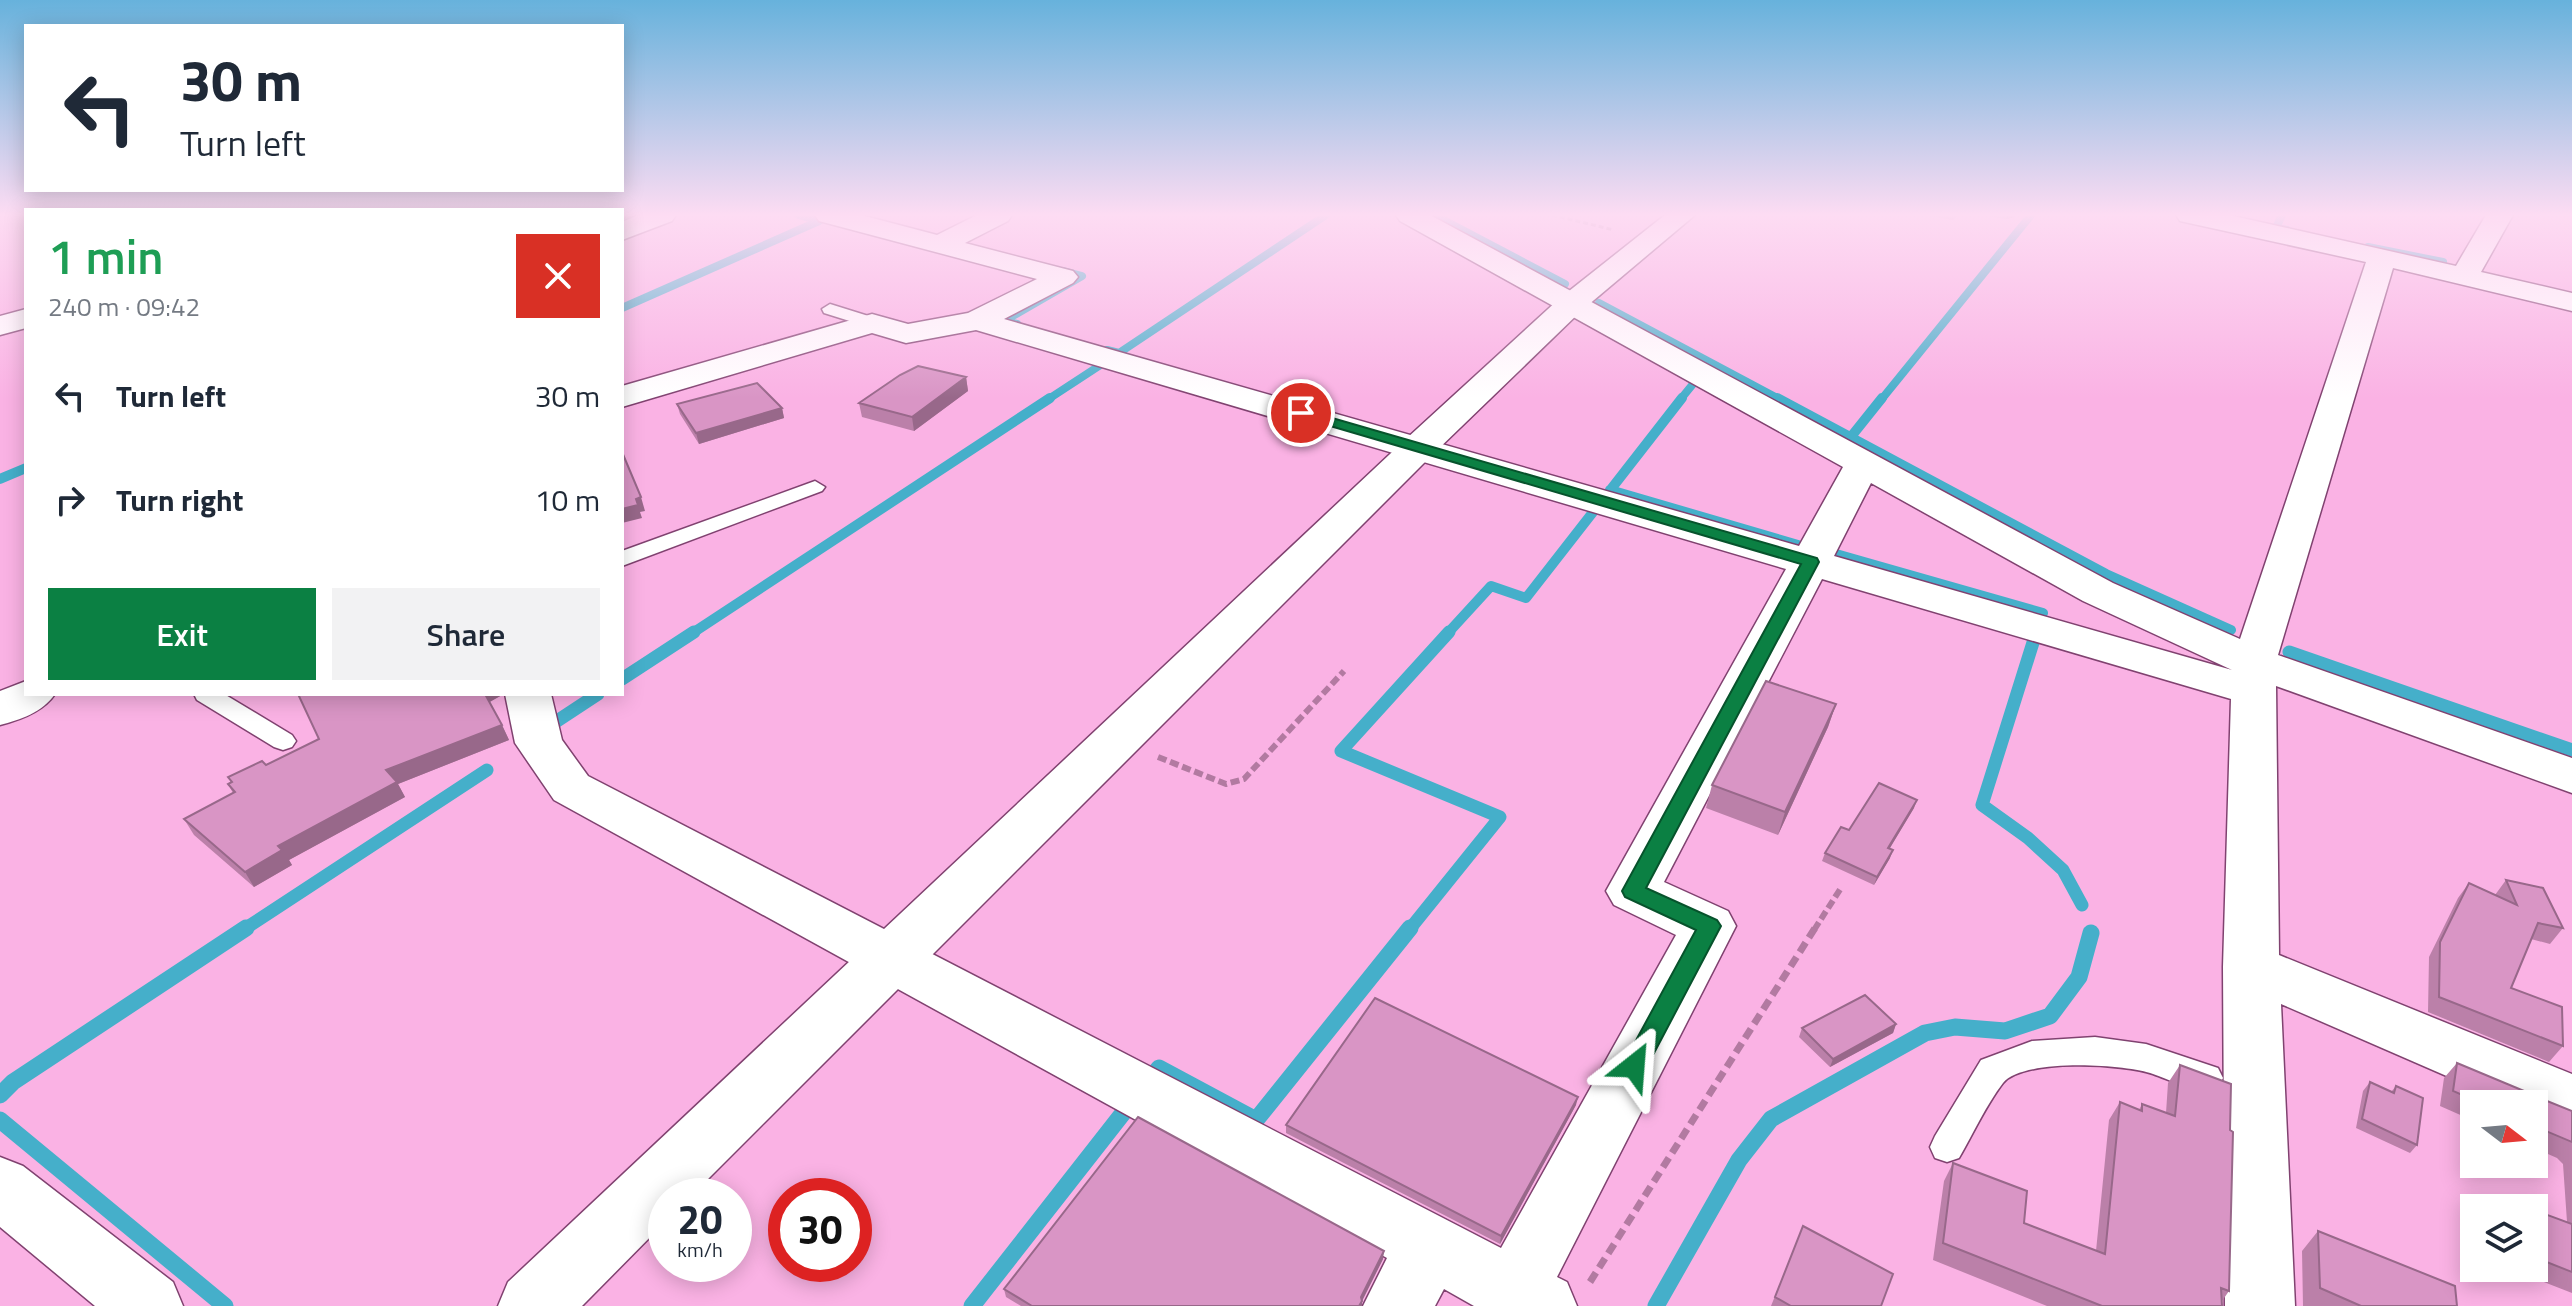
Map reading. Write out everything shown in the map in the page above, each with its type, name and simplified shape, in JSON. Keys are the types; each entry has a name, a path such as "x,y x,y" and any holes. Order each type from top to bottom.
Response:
{"street":[{"path":"624,396 872,323 906,334 977,321 1063,277 1059,276"},
{"path":"1518,276 2254,676"},
{"path":"533,1306 1419,447 1570,305 1607,276"},
{"path":"2260,1306 2251,967 2254,676 2376,276"},
{"path":"2464,276 2572,302"},
{"path":"0,326 24,319"},
{"path":"977,321 1811,562 2254,676 2572,776"},
{"path":"528,696 539,743 571,788 1430,1247 1546,1297 1709,926 1633,891 1863,464"},
{"path":"0,710 28,696"},
{"path":"2251,967 2572,1102"},
{"path":"0,1187 148,1306"},
{"path":"1398,1306 1430,1247"}],"lane":[{"path":"830,309 872,323"},
{"path":"624,558 815,487"},
{"path":"209,696 283,741"},
{"path":"1947,1147 1993,1070 2032,1055 2095,1051 2146,1058 2254,1094"}],"path":[{"path":"1118,740 1213,780 1226,784 1244,779 1344,671"},
{"path":"1546,1297 1841,888"}],"building":[{"path":"918,366 966,377 912,417 859,403 900,375"},
{"path":"757,383 782,408 696,433 677,404"},
{"path":"624,457 641,497 636,499 638,505 624,508"},
{"path":"1766,681 1836,704 1785,812 1712,785"},
{"path":"299,696 486,696 502,725 386,770 397,782 278,846 282,850 245,872 184,819 235,792 228,784 232,782 228,777 262,761 266,765 319,739"},
{"path":"1879,783 1917,800 1888,848 1893,850 1877,877 1825,853 1841,827 1849,830"},
{"path":"2506,880 2543,888 2563,928 2538,923 2511,988 2562,1007 2563,1046 2439,997 2440,942 2469,883 2517,905"},
{"path":"1865,995 1896,1024 1833,1059 1802,1028"},
{"path":"1375,998 1578,1097 1501,1236 1286,1125"},
{"path":"2457,1063 2522,1090 2460,1090 2460,1094 2453,1091"},
{"path":"2180,1065 2231,1084 2230,1130 2233,1132 2229,1291 2221,1288 2222,1306 2102,1306 1943,1243 1953,1163 2027,1191 2024,1223 2105,1254 2120,1102 2142,1111 2142,1104 2175,1116"},
{"path":"2370,1082 2394,1093 2396,1086 2423,1098 2417,1145 2362,1119"},
{"path":"2548,1101 2572,1111 2572,1142 2548,1132"},
{"path":"1138,1117 1384,1251 1359,1306 1032,1306 1004,1289"},
{"path":"2548,1215 2572,1224 2572,1272 2548,1263"},
{"path":"1803,1226 1893,1274 1881,1306 1791,1306 1775,1297"},
{"path":"2318,1231 2455,1286 2457,1306 2361,1306 2320,1288"}],"waterway":[{"path":"624,307 695,276"},
{"path":"1017,324 1004,321 1082,276"},
{"path":"1107,350 1119,353 1235,276"},
{"path":"1550,276 1565,284"},
{"path":"1881,400 1982,276"},
{"path":"1599,303 1781,400"},
{"path":"1047,400 1102,364"},
{"path":"1680,400 1693,384"},
{"path":"691,634 1050,398"},
{"path":"1610,490 1682,398"},
{"path":"1777,398 1851,437"},
{"path":"1851,437 1882,398"},
{"path":"1851,437 2106,574 2231,630"},
{"path":"0,479 24,469"},
{"path":"1610,490 1798,545"},
{"path":"1447,634 1491,586 1526,598 1597,507"},
{"path":"1836,554 2043,613 2041,616"},
{"path":"624,678 694,632"},
{"path":"1409,930 1500,817 1341,751 1449,632"},
{"path":"2036,633 1982,805 2028,838 2063,870 2082,905"},
{"path":"2289,652 2572,750"},
{"path":"557,721 595,696"},
{"path":"243,930 487,770"},
{"path":"0,1095 13,1082 246,928"},
{"path":"1151,1078 1159,1068 1256,1120 1410,928"},
{"path":"1656,1306 1739,1160 1771,1119 1925,1033 1955,1027 2005,1031 2050,1016 2079,977 2091,933"},
{"path":"972,1306 1127,1108"},
{"path":"0,1120 225,1306"}],"route":[{"path":"1301,413 1811,562 1633,891 1709,926 1634,1066"}]}
